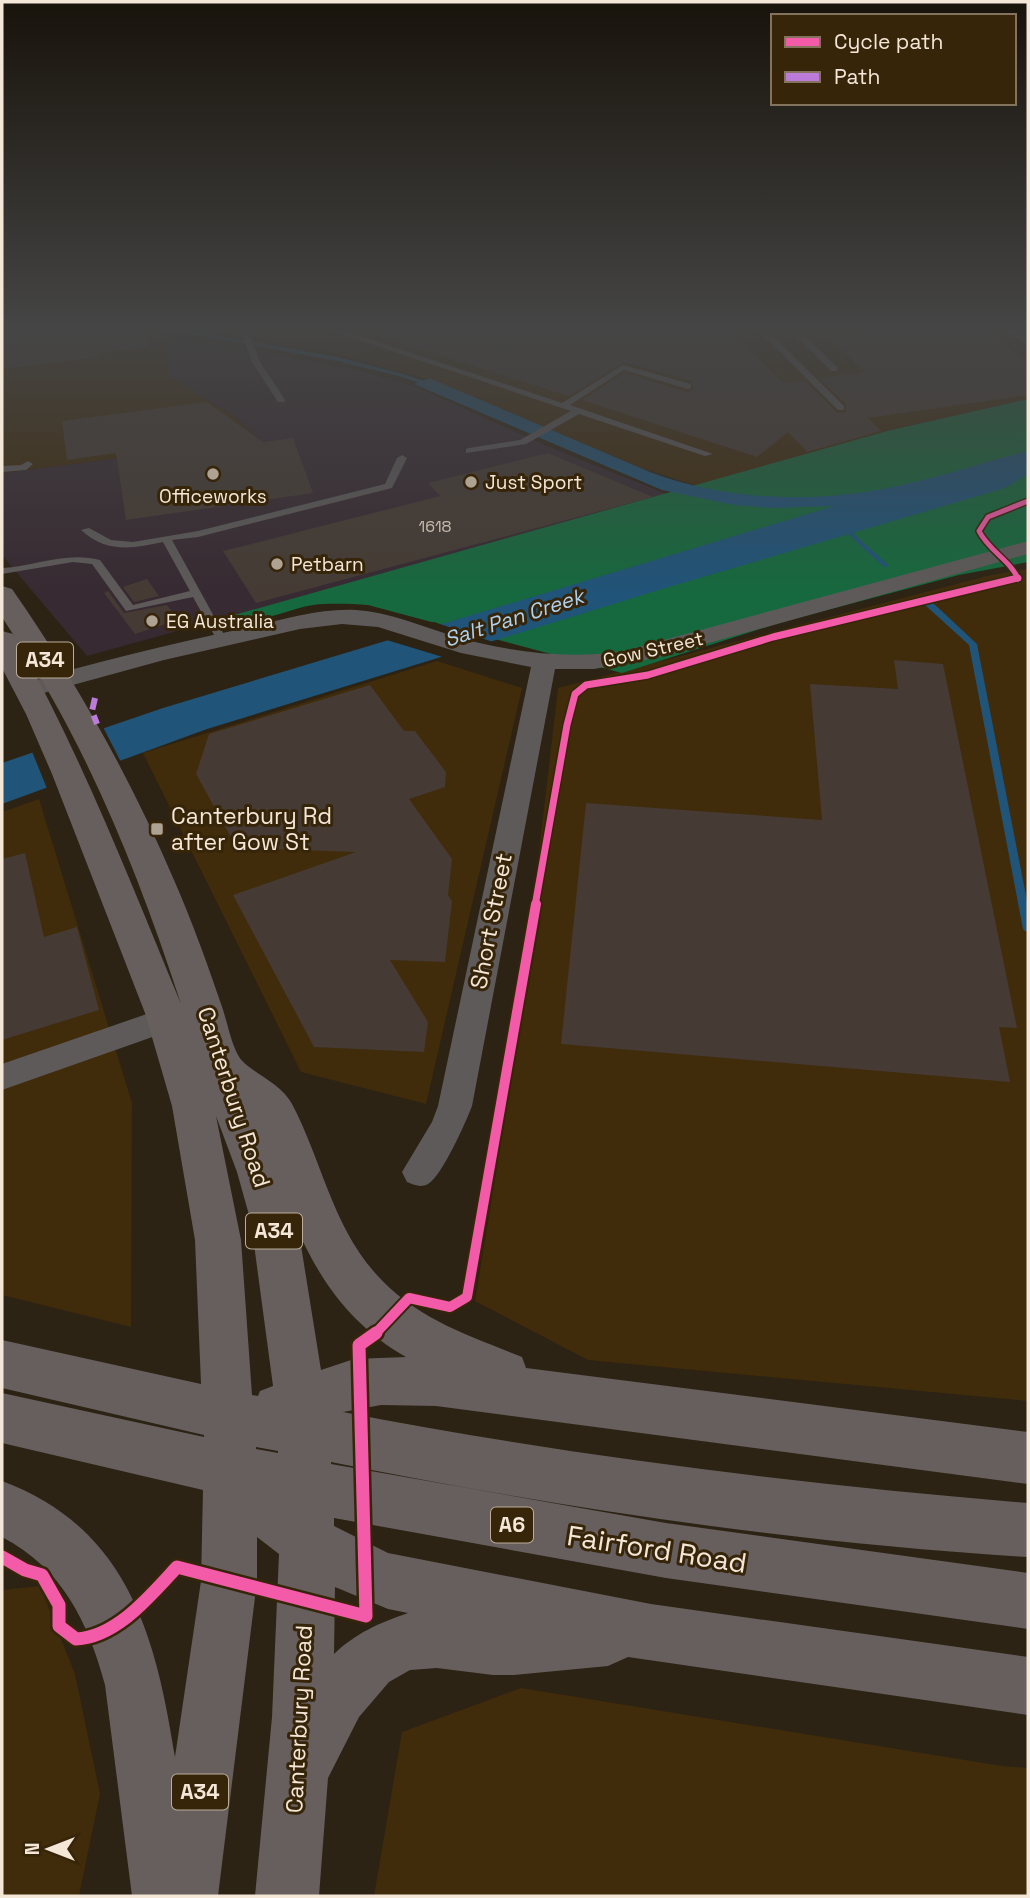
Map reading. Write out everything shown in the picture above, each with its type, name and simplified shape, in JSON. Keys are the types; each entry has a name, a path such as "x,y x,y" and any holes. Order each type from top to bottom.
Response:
{"highway":[{"name":"Canterbury Road","path":"2,595 89,777 175,926 265,1190 283,1273 300,1401 307,1543 298,1773 286,1896"},
{"name":"Canterbury Road","path":"2,640 44,685"},
{"name":"Canterbury Road","path":"89,777 193,1106 219,1240 230,1426 227,1607 186,1896"},
{"path":"221,1067 272,1108 308,1201 335,1255 353,1285 373,1307 428,1346 463,1361 593,1400"},
{"path":"2,1364 129,1394 350,1439 585,1482 755,1505 1028,1530"},
{"path":"230,1426 354,1384 381,1381 436,1382 593,1400 1028,1458"},
{"name":"Fairford Road","path":"2,1419 298,1484 545,1531 728,1560 1028,1601"},
{"path":"230,1479 307,1543 366,1574 388,1581 651,1633 1028,1686"},
{"path":"2,1508 60,1542 78,1561 93,1583 125,1653 134,1685 164,1896"},
{"path":"298,1773 328,1713 356,1671 366,1660 393,1647 434,1639 499,1647 651,1633"}],"street":[{"name":"Gow Street","path":"44,685 222,640 328,618 355,617 385,622 481,652 544,663 589,663 632,657 1028,547"},
{"name":"Short Street","path":"419,1172 447,1128 455,1106 544,663"},
{"path":"2,1077 167,1018"}],"lane":[{"path":"469,451 523,442 565,419"},
{"path":"601,419 708,454"},
{"path":"2,571 37,568 77,558 96,562 113,560 166,538 198,534 389,486 402,458"},
{"path":"2,469 23,468 28,464"},
{"path":"86,530 105,544 130,608 197,593"},
{"path":"166,538 222,640"}],"shaded area":[{"path":"2,419 237,419 260,440 2,473"},
{"path":"237,419 486,419 669,495 87,656 2,555 2,473 260,440"},
{"path":"522,419 942,419 887,431 697,486 642,468"},
{"path":"1028,569 1028,1401 588,1360 475,1301 516,1051 558,688 991,575"},
{"path":"437,661 522,688 426,1104 301,1072 143,753"},
{"path":"39,799 132,1103 131,1327 2,1295 2,812"},
{"path":"40,1586 75,1674 100,1794 79,1896 2,1896 2,1590"},
{"path":"521,1688 1028,1768 1028,1896 374,1896 402,1732"}],"green space":[{"path":"942,419 1028,419 1028,562 959,575 782,622 622,673 368,605 313,605 248,620 227,617 887,431"}],"water":[{"name":"Salt Pan Creek","path":"495,419 524,419 650,472 678,481 706,488 765,496 824,496 883,489 1028,451 1028,474 1005,488 662,589 207,729 2,804 2,763 163,708 834,506 772,508 734,505 662,490"}],"pier":[{"path":"434,622 496,643 446,658 380,638"},
{"path":"102,725 122,764 48,791 31,749"}],"building":[{"name":"Officeworks","path":"81,419 230,419 263,442 293,438 313,493 126,520 116,453 67,460 62,421"},
{"path":"639,419 869,419 881,431 807,452 788,432 757,457"},
{"path":"548,453 653,497 256,603 223,551 440,496 428,483"},
{"path":"147,579 159,596 134,602 123,587"},
{"path":"108,591 124,613 167,605 178,620 135,634 104,593"},
{"path":"894,660 943,664 1017,1028 999,1027 1010,1082 561,1044 586,803 822,820 810,684 898,689"},
{"path":"370,685 404,731 415,731 446,772 445,787 409,799 452,859 448,895 452,901 445,962 390,960 428,1022 424,1052 314,1047 233,895 356,852 237,848 196,774 209,734"},
{"path":"25,853 44,937 77,927 99,1010 2,1040 2,859"}],"waterway":[{"path":"840,524 886,566"},
{"path":"928,603 973,644 1028,929"}],"marked path":[{"path":"95,698 92,711 97,724"}],"cycle path":[{"path":"2,1557 25,1570 42,1575 59,1605 59,1626 68,1636 76,1639 88,1638 116,1624 145,1600 177,1567 366,1616 359,1345 374,1335 409,1298 450,1307 467,1297 567,725 575,694 586,685 648,675 773,637 1019,579 987,544 979,531 988,517 1028,501"}],"place":[{"name":"Officeworks","path":"213,474"},
{"name":"Just Sport","path":"471,482"},
{"name":"Petbarn","path":"277,564"},
{"name":"EG Australia","path":"152,621"},
{"name":"Canterbury Rd after Gow St","path":"157,829"}]}
